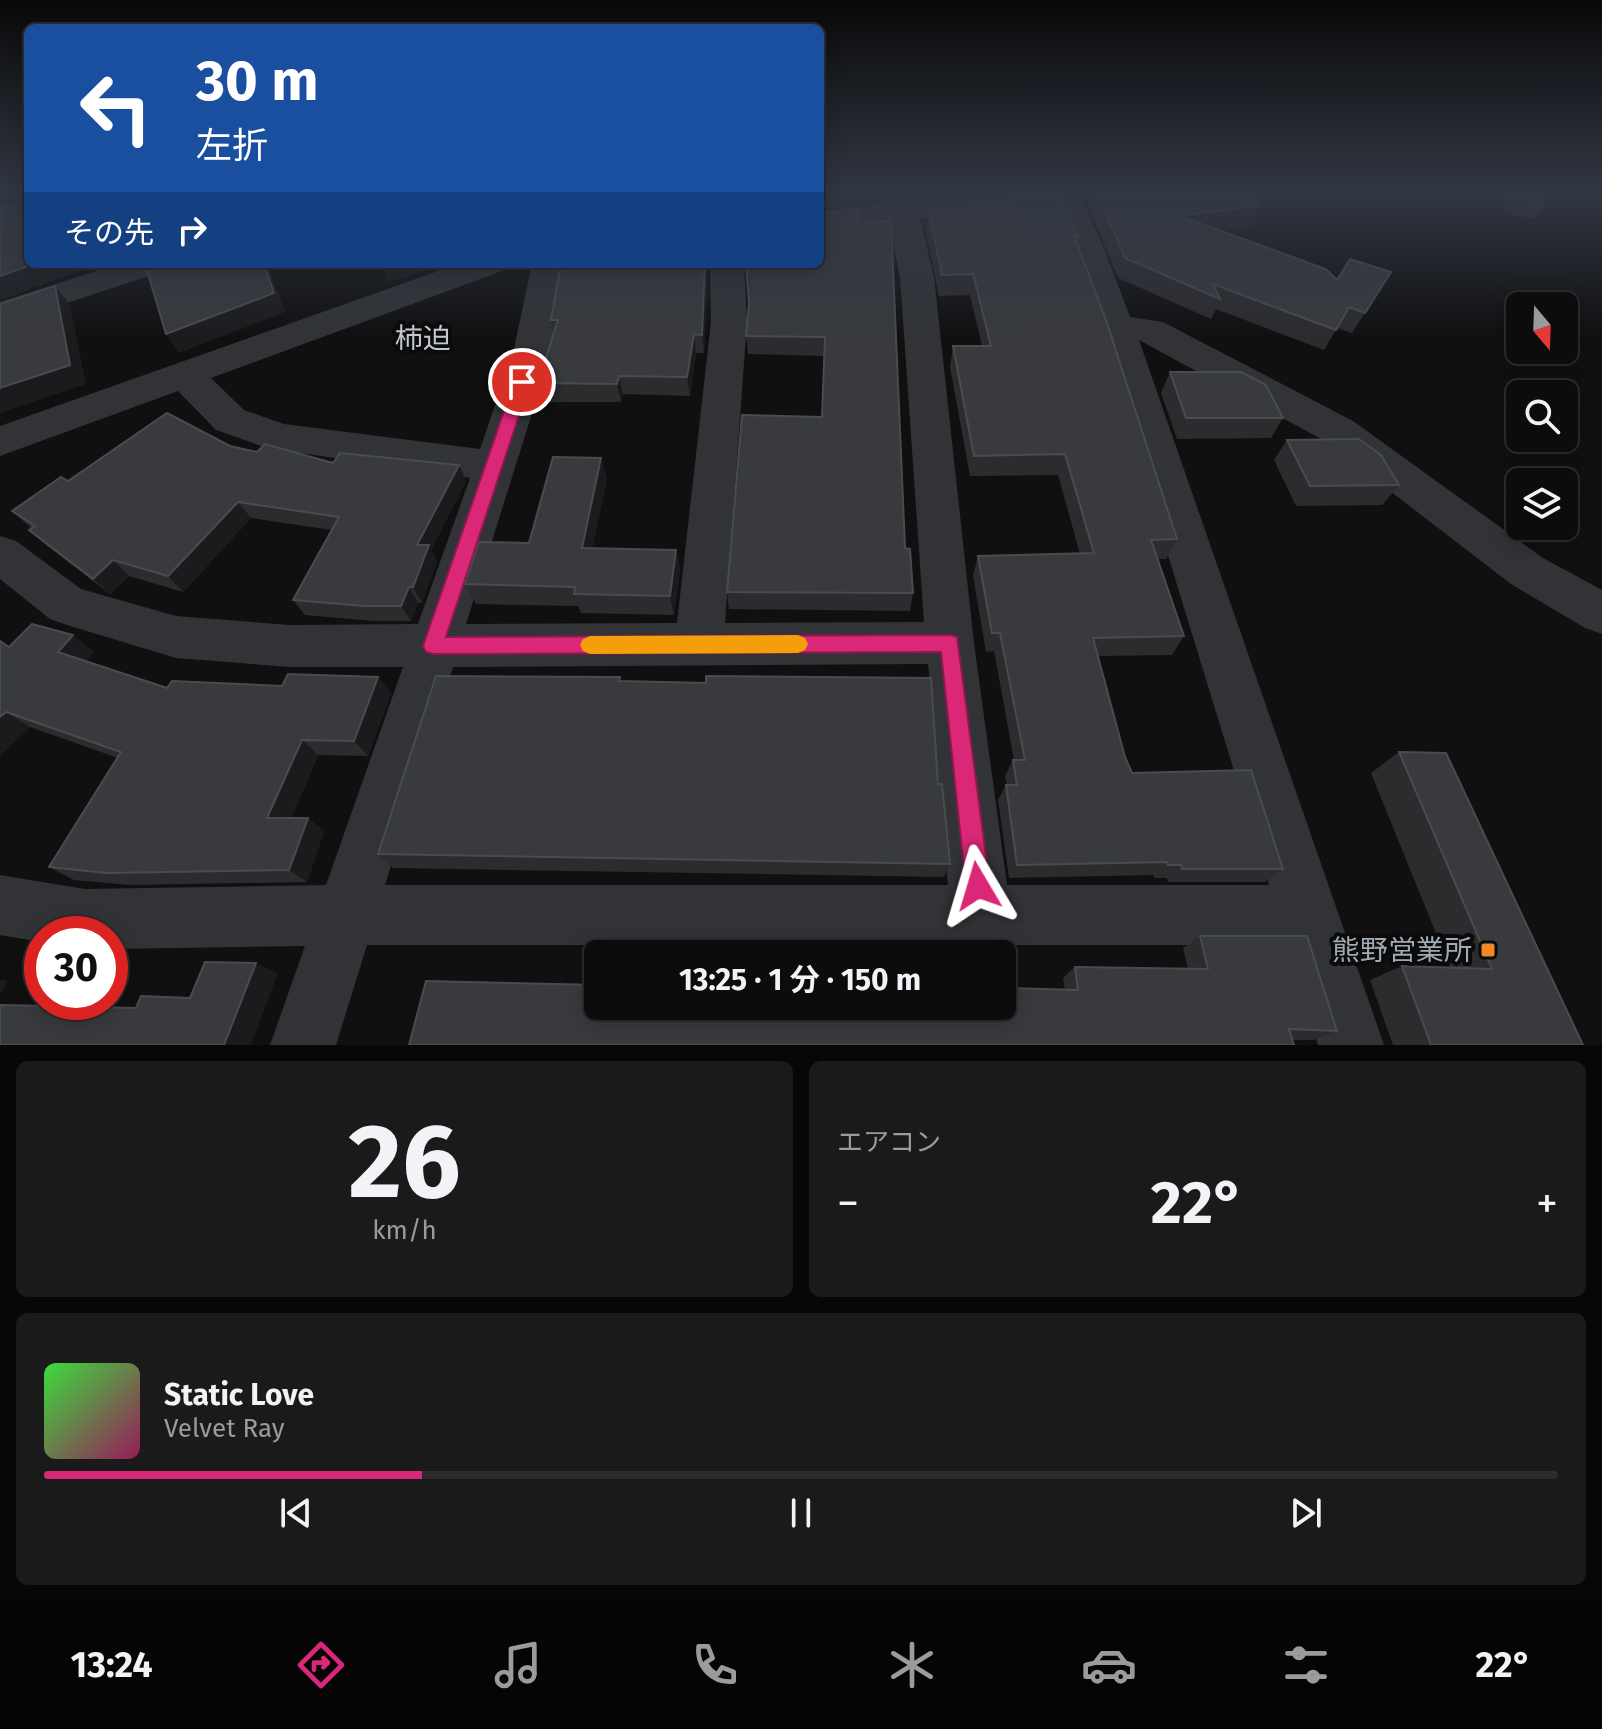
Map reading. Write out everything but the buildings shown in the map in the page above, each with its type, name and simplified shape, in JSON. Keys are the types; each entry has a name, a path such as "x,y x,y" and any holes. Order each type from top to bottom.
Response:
{"street":[{"path":"907,240 917,277 950,643 981,916"},
{"path":"1082,240 1116,327 1351,1045"},
{"path":"0,314 140,268"},
{"path":"0,441 479,268"},
{"path":"303,1045 532,353 548,268"},
{"path":"699,645 729,322 727,268"},
{"path":"1116,327 1150,330 1339,431 1527,571 1602,614"},
{"path":"184,374 230,420 281,438 494,466"},
{"path":"0,554 67,605 176,637 290,646 950,643"},
{"path":"0,905 85,919 345,915 1308,915"}],"slow traffic":[{"path":"590,645 798,644"}],"place":[{"name":"熊野営業所","path":"1488,950"}],"district":[{"name":"柿迫","path":"423,338"}],"route":[{"path":"522,382 433,646 950,643 978,886"}]}
